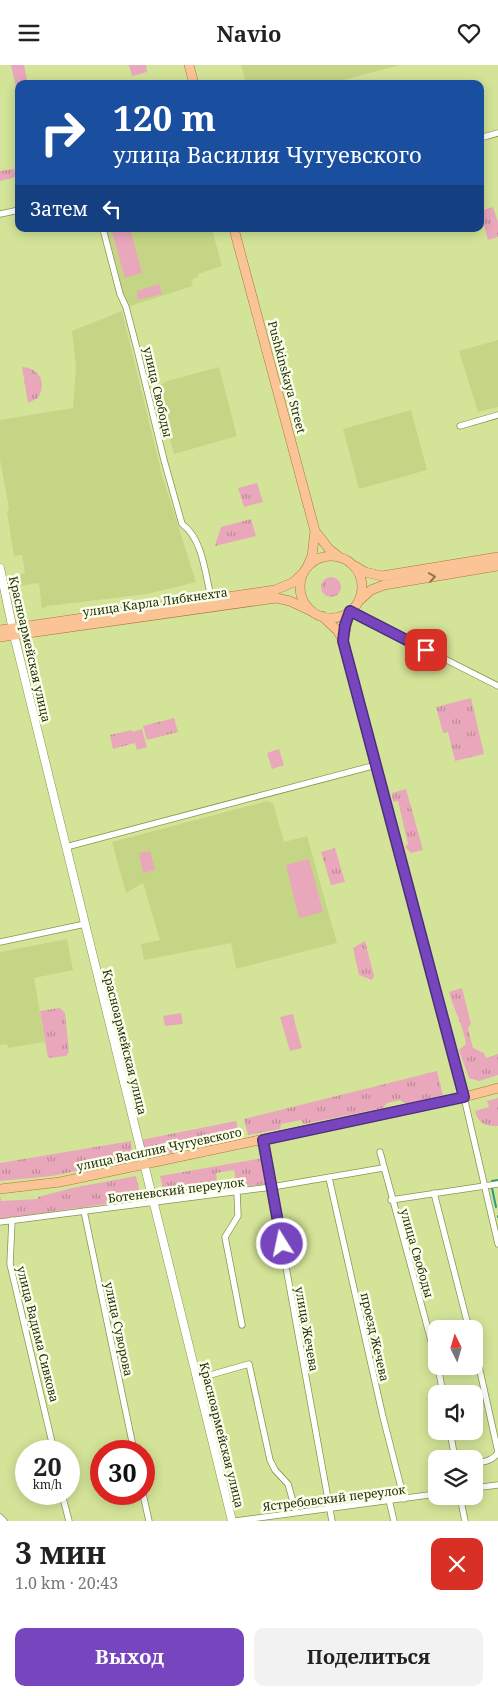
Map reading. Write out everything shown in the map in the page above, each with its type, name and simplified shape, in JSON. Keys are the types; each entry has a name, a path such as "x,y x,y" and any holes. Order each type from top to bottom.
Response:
{"main road":[{"path":"189,65 193,80"},
{"name":"Pushkinskaya Street","path":"235,232 315,531 328,549 340,557"},
{"name":"Pushkinskaya Street","path":"305,570 312,556 315,531"},
{"path":"464,1097 343,641 336,630 322,616 311,611 301,596 300,584 305,570 322,557 340,557 365,572 382,576 498,557"},
{"path":"351,563 360,578 362,590 358,601"},
{"path":"343,641 345,625 350,611 371,590 384,585 498,566"},
{"name":"улица Карла Либкнехта","path":"223,601 275,590 294,582 305,570"},
{"name":"улица Карла Либкнехта","path":"0,630 13,631 223,601 276,598 290,601 311,611"},
{"path":"322,616 337,617 350,611"},
{"name":"улица Карла Либкнехта","path":"0,637 13,631"},
{"name":"улица Василия Чугуевского","path":"0,1189 60,1182 144,1165 464,1097 498,1087"}],"street":[{"path":"484,136 498,133"},
{"path":"0,214 15,211"},
{"name":"улица Свободы","path":"104,232 120,294 126,307 138,349 164,460 182,524 188,529 202,556 213,602"},
{"path":"460,426 498,415"},
{"name":"Красноармейская улица","path":"0,568 13,631 196,1379 233,1521"},
{"path":"350,611 498,686"},
{"path":"66,847 376,765"},
{"path":"0,942 85,924"},
{"path":"464,1097 486,1185 498,1244"},
{"name":"улица Жечева","path":"263,1140 332,1521"},
{"name":"улица Свободы","path":"380,1152 391,1200 428,1331"},
{"name":"Ботеневский переулок","path":"0,1222 237,1192 383,1168"},
{"name":"проезд Жечева","path":"329,1178 383,1417 404,1499"},
{"path":"391,1200 498,1184"},
{"path":"237,1192 238,1216 225,1237 242,1325"},
{"path":"434,1193 468,1320"},
{"name":"улица Суворова","path":"84,1211 132,1440"},
{"name":"улица Вадима Сивкова","path":"12,1221 10,1264 51,1440"},
{"path":"196,1379 249,1364 270,1460 274,1470 288,1483 296,1512"},
{"path":"481,1375 498,1453 494,1458 483,1462"},
{"path":"483,1487 498,1485"},
{"name":"Ястребовский переулок","path":"233,1521 428,1495"},
{"path":"389,1500 394,1521"},
{"path":"65,1505 69,1521"},
{"path":"145,1505 149,1521"},
{"path":"462,1505 465,1521"},
{"path":"0,1517 4,1521"}],"shaded area":[{"path":"241,65 400,65 343,80 245,80"},
{"path":"106,232 213,232 222,266 198,274 198,277 191,280 193,286 127,307"},
{"path":"122,311 162,475 196,582 147,594 47,606 42,609 39,583 20,586 21,574 25,573 22,555 14,556 7,512 9,508 0,460 0,420 73,408 76,367 72,331"},
{"path":"498,340 498,407 478,412 459,351"},
{"path":"219,367 237,436 174,454 155,388 167,381"},
{"path":"411,410 427,470 359,489 343,429"},
{"path":"267,801 273,803 284,842 307,836 337,943 236,969 231,943 144,960 141,944 160,940 143,883 126,893 112,842"},
{"path":"67,939 73,970 34,978 45,1042 8,1048 7,1044 0,1045 0,952"}],"green space":[{"path":"11,65 24,65 27,80 15,80 15,83"},
{"path":"129,65 146,65 147,72 132,76"},
{"path":"14,169 15,177 0,181 0,171"},
{"path":"493,207 498,222 498,237 488,240 484,226 484,210"},
{"path":"112,232 131,232 142,273 125,278"},
{"path":"159,284 162,294 137,300 137,291"},
{"path":"22,367 37,373 42,382 38,398 28,403"},
{"path":"257,483 263,502 244,507 238,488"},
{"path":"251,519 256,536 215,546 221,527"},
{"path":"327,577 335,577 341,583 341,591 335,597 327,597 321,591 321,583"},
{"path":"471,698 484,754 455,761 448,732 443,733 436,707"},
{"path":"174,718 178,732 147,740 143,726"},
{"path":"142,729 147,747 137,750 132,732"},
{"path":"132,730 135,743 113,749 110,735"},
{"path":"279,749 284,765 272,769 267,753"},
{"path":"406,789 423,850 411,853 405,847 408,844 398,801 393,802 392,793"},
{"path":"335,848 345,882 331,885 321,852"},
{"path":"150,851 155,870 143,873 139,853"},
{"path":"309,859 323,912 299,918 286,865"},
{"path":"365,941 374,976 372,980 359,975 353,948"},
{"path":"462,988 471,1024 468,1028 473,1048 484,1053 486,1058 498,1054 498,1075 479,1081 469,1078 459,1050 466,1044 449,992"},
{"path":"60,1008 65,1013 69,1052 66,1056 48,1058 40,1011"},
{"path":"181,1013 183,1024 165,1026 163,1016"},
{"path":"293,1014 296,1027 284,1031 280,1017"},
{"path":"296,1027 302,1048 290,1051 284,1031"},
{"path":"437,1071 443,1095 406,1104 400,1100 387,1103 383,1108 304,1124 301,1120 281,1124 280,1129 248,1135 244,1119"},
{"path":"498,1098 498,1126 490,1126 480,1121 475,1111 489,1107 487,1101"},
{"path":"236,1121 240,1137 156,1156 147,1154 141,1140"},
{"path":"131,1141 132,1153 128,1160 52,1176 0,1181 0,1163"},
{"path":"263,1158 268,1184 237,1187 234,1170 216,1173 218,1189 165,1198 160,1176"},
{"path":"136,1176 141,1199 0,1219 0,1195 1,1201 38,1199 38,1197 72,1188"}],"waterway":[{"path":"492,1181 498,1180"},
{"path":"492,1188 496,1207"}],"route":[{"path":"282,1244 263,1140 464,1097 343,641 345,625 350,611 426,650"}]}
